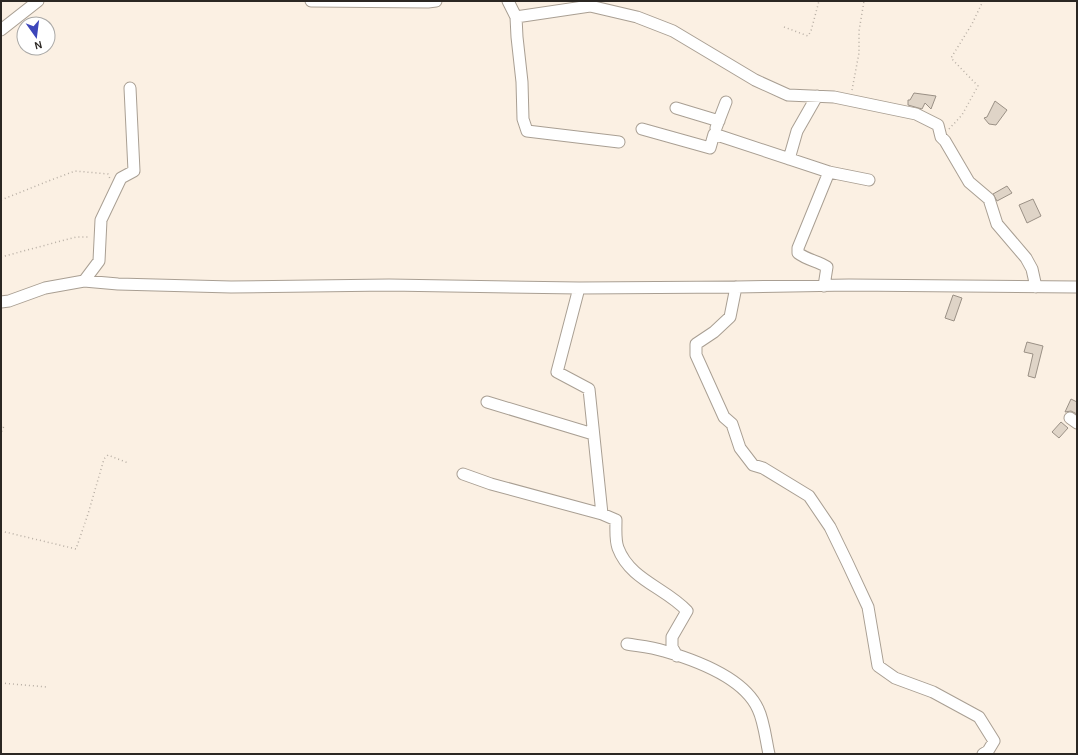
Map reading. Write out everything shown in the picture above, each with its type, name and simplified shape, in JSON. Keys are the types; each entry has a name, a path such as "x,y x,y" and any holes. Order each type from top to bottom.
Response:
{"street":[{"path":"1,30 38,1"},
{"path":"311,1 436,1"},
{"path":"508,1 516,17 522,82 523,119 527,131 619,142"},
{"path":"516,17 590,6 637,17 673,31 755,80 788,95 834,97 916,114 938,125 941,137 945,141 969,182 989,199 997,224 1026,258 1032,269 1036,287"},
{"path":"84,281 99,261 101,220 120,178 134,172 130,88"},
{"path":"789,159 797,131 817,96"},
{"path":"642,129 710,148 726,102"},
{"path":"676,108 719,121"},
{"path":"714,134 829,172 869,180"},
{"path":"824,286 827,267 821,263 802,256 798,253 798,248 829,172"},
{"path":"1,302 10,301 45,288 84,281 118,284 223,287 389,285 579,288 736,288 824,286 1077,287"},
{"path":"579,288 557,372 589,389 602,514"},
{"path":"736,288 730,317 714,332 696,344 696,355 724,417 732,424 740,448 753,465 763,468 809,496 830,527 868,607 878,666 895,678 933,692 978,717 994,741 988,751 983,754"},
{"path":"487,402 594,434"},
{"path":"464,474 491,484 602,514 616,520 618,547 624,560 645,580 680,602 687,611 672,637 672,647 677,656"},
{"path":"627,644 663,650 706,666 732,679 749,694 759,710 769,754"}],"path":[{"path":"784,27 808,36 811,31 819,1"},
{"path":"849,101 859,53 859,31 864,1"},
{"path":"941,137 962,115 978,86 951,58 972,24 983,1"},
{"path":"1,200 75,172 108,174 110,180"},
{"path":"1,257 76,236 92,237"},
{"path":"1,426 4,426 1,433"},
{"path":"1,531 76,548 88,514 104,459 108,454 128,463"},
{"path":"1,683 48,687"}],"building":[{"path":"914,93 936,96 931,109 925,103 922,109 908,105 908,100 910,100"},
{"path":"995,101 1007,110 996,125 989,124 984,118 987,117"},
{"path":"1007,186 1012,193 997,201 993,194"},
{"path":"1033,199 1041,216 1027,223 1019,205"},
{"path":"953,295 962,298 954,321 945,318"},
{"path":"1027,342 1043,346 1035,378 1028,376 1033,354 1024,352"},
{"path":"1071,399 1077,402 1077,414 1071,411 1065,412"},
{"path":"1061,422 1068,428 1059,438 1052,432"}]}
